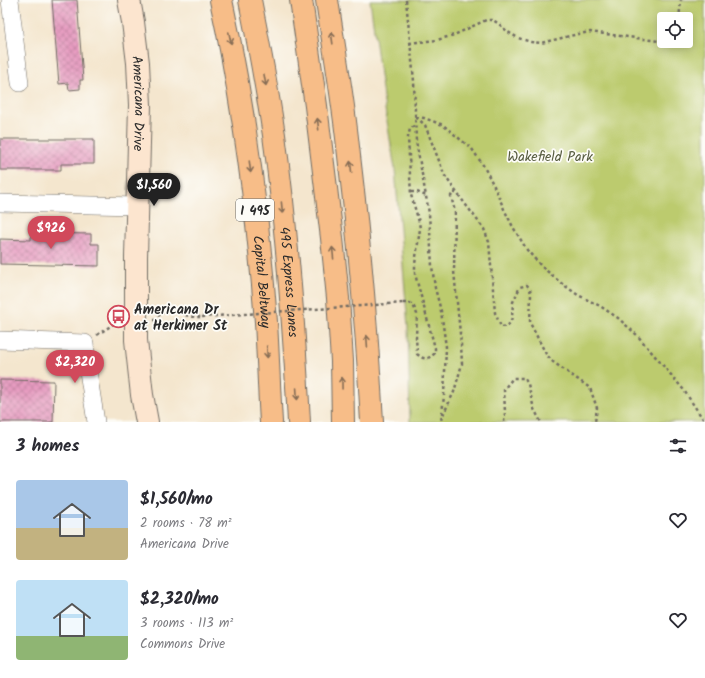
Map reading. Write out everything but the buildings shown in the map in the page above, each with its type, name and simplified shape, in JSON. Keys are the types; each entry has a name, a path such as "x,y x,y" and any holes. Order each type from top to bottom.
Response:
{"highway":[{"name":"Capital Beltway","path":"222,0 247,145 257,228 266,322 271,422"},
{"name":"495 Express Lanes","path":"250,0 267,95 280,187 287,254 299,422"},
{"path":"301,0 316,106 338,298 342,361 343,422"},
{"path":"327,0 355,205 372,422"}],"street":[{"path":"10,0 20,83"},
{"name":"Americana Drive","path":"129,0 138,63 140,105 136,340 142,395 147,422"},
{"path":"0,203 138,206"},
{"path":"0,340 85,343 96,422"}],"path":[{"path":"406,0 414,81 416,141 429,213 432,266 435,288 441,311 446,347 444,396 441,421"},
{"path":"680,12 681,0"},
{"path":"409,42 437,40 454,35 486,20 493,20 518,38 531,42 541,43 590,32 657,40"},
{"path":"416,118 425,125 445,176 484,229 489,242 495,313 501,327 508,326 512,318 513,302 520,287 527,285 530,289 530,323 546,354 553,362 590,388 597,408 595,422"},
{"path":"416,118 424,118 443,125 472,149 483,165 513,227 527,250 541,266 561,283 578,295 612,314 637,335 683,389 705,422"},
{"path":"202,317 410,303 414,307 417,314 417,354 421,358 431,358 435,353 435,348 415,274 420,229 411,192 408,137 410,129 416,124"},
{"path":"411,192 417,192 426,196"},
{"path":"441,421 454,392 462,364 454,271 455,212 451,196 453,193 457,193"},
{"path":"504,422 504,389 513,378 524,378 528,384 534,409 541,422"}],"green space":[{"name":"Wakefield Park","path":"370,0 705,0 705,422 410,422 408,327 395,169 383,97"}],"place":[{"name":"Americana Dr at Herkimer St","path":"119,317"}]}
